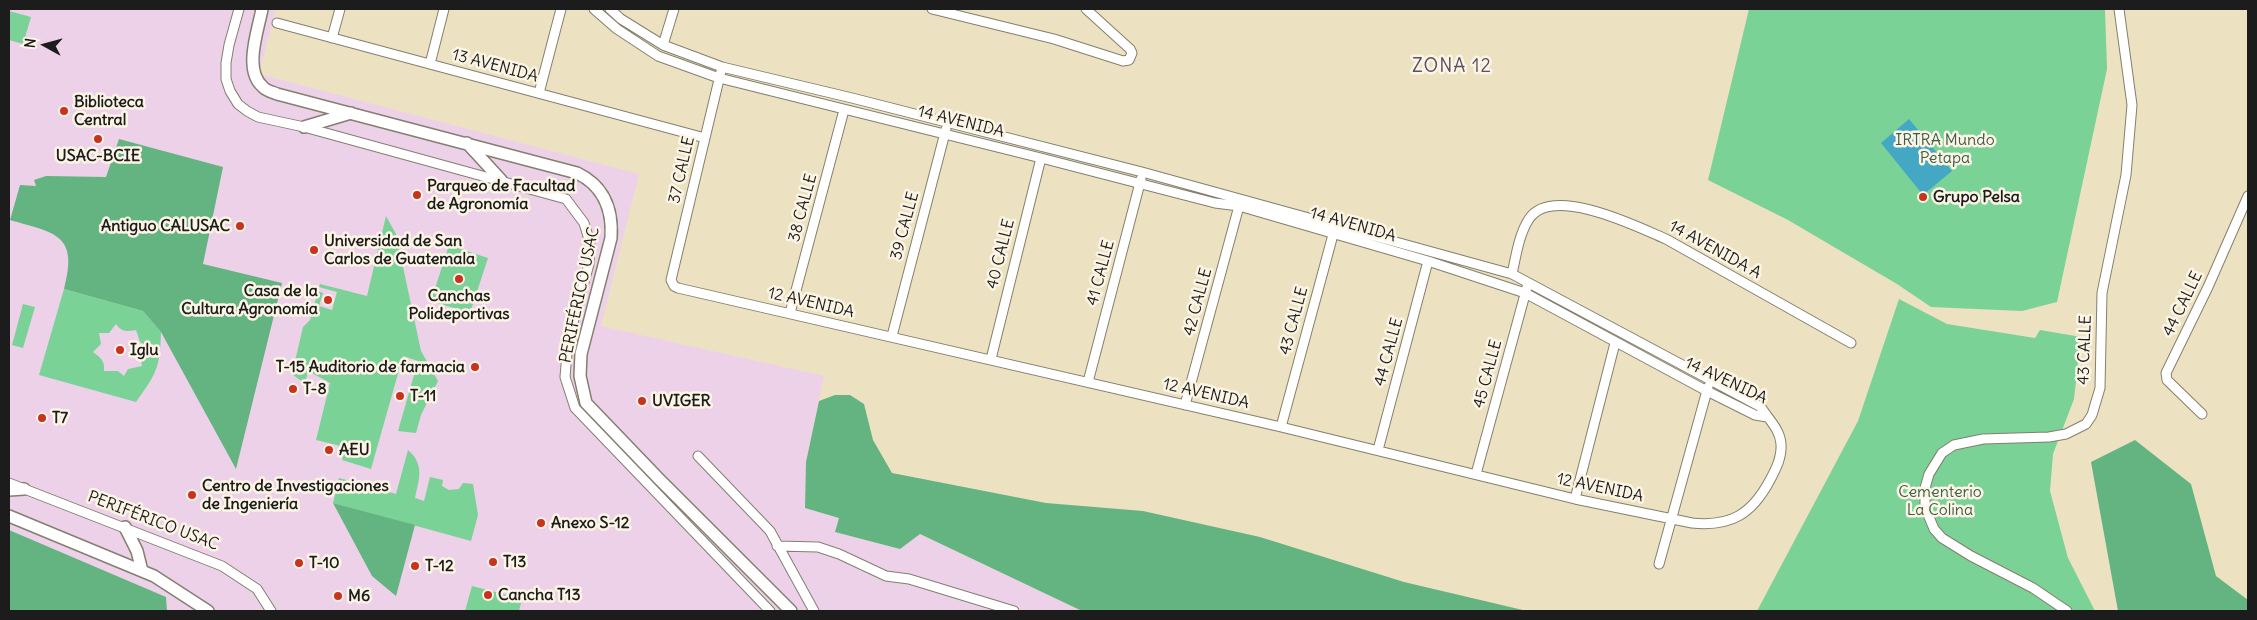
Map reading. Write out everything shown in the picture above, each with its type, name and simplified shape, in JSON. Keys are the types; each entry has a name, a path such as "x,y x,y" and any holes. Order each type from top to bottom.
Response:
{"street":[{"name":"PERIFÉRICO USAC","path":"239,9 226,63 226,79 230,92 238,104 258,117 304,127 566,199 584,223 590,243 589,264 568,341 565,377 574,408 770,611"},
{"name":"PERIFÉRICO USAC","path":"262,9 253,58 255,77 263,88 277,94 352,112 577,173 586,177 603,194 611,214 611,238 581,354 580,376 586,403 791,611"},
{"path":"332,38 340,9"},
{"path":"430,64 444,9"},
{"path":"539,93 561,9"},
{"name":"14 AVENIDA","path":"594,9 617,29 658,56 719,78 1215,203 1239,206 1333,235 1428,261 1525,293 1707,391 1755,415 1767,417"},
{"name":"14 AVENIDA","path":"610,9 621,19 663,46 722,67 1142,172 1512,274 1761,407 1767,417"},
{"path":"663,46 674,9"},
{"path":"932,9 1054,39 1124,61 1129,60 1131,57 1130,49 1086,9"},
{"name":"43 CALLE","path":"2067,611 2033,588 1971,556 1942,538 1934,529 1929,517 1925,505 1925,488 1929,474 1942,453 1954,445 1983,439 2049,437 2066,434 2086,424 2092,415 2100,388 2102,293 2126,175 2132,106 2119,9"},
{"name":"13 AVENIDA","path":"277,23 705,138"},
{"name":"37 CALLE","path":"671,280 722,67"},
{"name":"38 CALLE","path":"790,313 844,110"},
{"path":"304,127 352,112"},
{"name":"39 CALLE","path":"892,336 948,123"},
{"path":"467,143 501,180"},
{"name":"40 CALLE","path":"991,359 1041,158"},
{"name":"41 CALLE","path":"1088,382 1142,172"},
{"name":"44 CALLE","path":"2202,414 2167,380 2166,373 2208,287 2248,196"},
{"name":"14 AVENIDA A","path":"1512,274 1520,242 1529,219 1540,209 1556,205 1577,207 1608,216 1666,239 1851,343"},
{"name":"42 CALLE","path":"1185,405 1239,206"},
{"name":"43 CALLE","path":"1281,427 1336,224"},
{"name":"44 CALLE","path":"1378,450 1428,261"},
{"name":"12 AVENIDA","path":"671,280 674,286 678,288 991,359 1575,498 1672,519 1707,524 1722,523 1737,518 1750,509 1765,490 1775,472 1780,457 1779,435 1775,426 1767,417"},
{"name":"45 CALLE","path":"1476,474 1528,282"},
{"path":"1575,498 1615,343"},
{"path":"1659,564 1710,379"},
{"path":"698,456 770,531 814,611"},
{"name":"PERIFÉRICO USAC","path":"9,483 216,563 257,589 271,611"},
{"path":"9,490 24,489"},
{"path":"9,516 154,576 208,611"},
{"path":"125,527 137,551 142,571"},
{"path":"777,546 818,547 839,554 886,576 909,579 1014,611"}],"shaded area":[{"name":"Universidad de San Carlos de Guatemala","path":"9,9 276,9 259,74 639,174 601,326 824,376 806,462 839,518 836,532 900,549 919,534 1082,611 167,611 166,597 9,530"}],"green space":[{"name":"IRTRA Mundo Petapa","path":"1749,9 2105,9 2107,69 2057,302 2022,311 1931,307 1897,284 1788,220 1708,180"},
{"path":"9,11 31,17 23,44 9,40"},
{"path":"119,139 223,167 203,264 282,283 236,469 161,332 143,311 64,289 68,271 68,257 65,246 60,239 51,233 10,220 20,185 36,186 34,180 46,176 106,177"},
{"path":"386,216 396,234 421,351 438,381 421,415 416,433 398,431 418,361 403,356 371,469 342,460 345,447 316,440 330,383 308,371 305,384 292,374 303,327 310,320 318,291 323,293 319,306 332,310 337,292 319,287 320,284 367,296"},
{"name":"Canchas Polideportivas","path":"449,245 488,258 470,313 431,301"},
{"path":"64,289 143,311 161,332 160,354 156,369 149,384 136,402 39,375","holes":["116,324 125,331 136,330 140,342 147,346 140,355 142,366 128,369 124,376 118,371 104,371 102,360 93,352 101,344 99,333 109,333"]},
{"name":"Cementerio La Colina","path":"1899,299 1947,324 2035,338 2040,330 2081,337 2074,399 2053,454 2050,491 2068,558 2095,611 1757,611 1858,421"},
{"path":"23,304 35,307 23,348 12,345"},
{"path":"835,395 850,395 864,404 873,440 892,473 1046,503 1143,511 1260,537 1404,582 1527,611 1082,611 920,534 900,549 835,532 839,518 805,508 806,462 819,401"},
{"path":"2135,440 2191,484 2216,576 2248,600 2248,611 2118,611 2091,462"},
{"path":"408,450 417,461 419,467 415,498 424,501 430,477 443,480 442,486 449,490 459,489 463,483 473,484 478,515 471,541 333,503 339,478 396,494"},
{"path":"333,503 415,525 396,596 372,576"},
{"path":"9,530 166,597 167,611 9,611"},
{"name":"Cancha T13","path":"472,586 522,599 519,611 465,611"}],"water":[{"path":"1909,119 1952,171 1923,195 1881,143"}],"place":[{"name":"Biblioteca Central","path":"64,111"},
{"name":"USAC-BCIE","path":"98,139"},
{"name":"Parqueo de Facultad de Agronomía","path":"417,195"},
{"name":"Grupo Pelsa","path":"1923,197"},
{"name":"Antiguo CALUSAC","path":"240,226"},
{"name":"Universidad de San Carlos de Guatemala","path":"314,250"},
{"name":"Canchas Polideportivas","path":"459,279"},
{"name":"Casa de la Cultura Agronomía","path":"328,300"},
{"name":"Iglu","path":"120,350"},
{"name":"T-15 Auditorio de farmacia","path":"475,367"},
{"name":"T-8","path":"293,389"},
{"name":"T-11","path":"400,396"},
{"name":"UVIGER","path":"642,401"},
{"name":"T7","path":"42,418"},
{"name":"AEU","path":"329,450"},
{"name":"Centro de Investigaciones de Ingeniería","path":"192,495"},
{"name":"Anexo S-12","path":"541,523"},
{"name":"T13","path":"493,562"},
{"name":"T-10","path":"299,563"},
{"name":"T-12","path":"415,566"},
{"name":"Cancha T13","path":"488,595"},
{"name":"M6","path":"338,596"}],"district":[{"name":"ZONA 12","path":"1452,67"}]}
